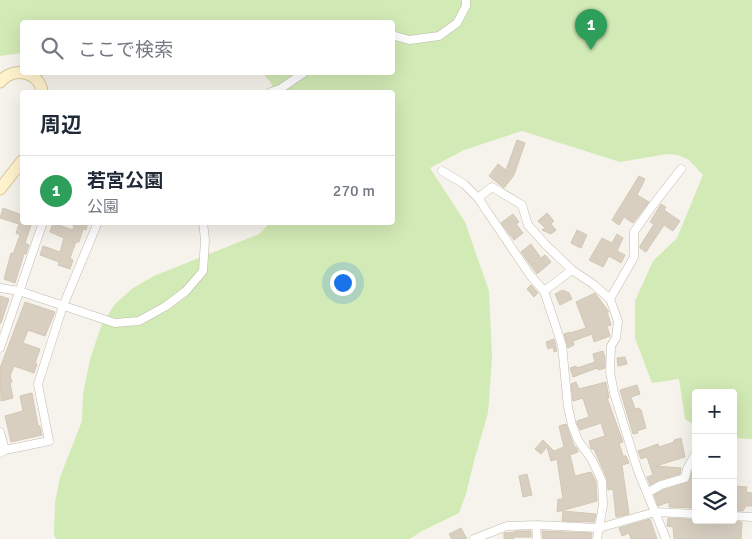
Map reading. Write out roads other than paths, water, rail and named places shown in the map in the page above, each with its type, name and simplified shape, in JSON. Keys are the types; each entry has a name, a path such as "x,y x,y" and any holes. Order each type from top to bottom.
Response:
{"main road":[{"path":"0,82 8,74 20,73"},
{"path":"27,75 36,78 42,90"},
{"path":"0,189 19,173"}],"street":[{"path":"395,37 409,40 439,36 457,23 466,6 466,0"},
{"path":"277,90 301,75"},
{"path":"610,300 634,257 634,232 681,170"},
{"path":"442,171 464,184 478,198 530,275 544,291 562,345 568,407 572,425 578,440 592,460 602,481 603,505 597,539"},
{"path":"478,198 492,187 522,205 528,225 572,270 594,284 610,300 618,321 616,338 611,346 610,372 614,393 638,471 666,539"},
{"path":"0,348 42,225"},
{"path":"0,432 2,452 49,441 38,384 63,306 97,225"},
{"path":"0,288 19,291 115,323 139,322 166,306 186,291 203,270 205,240 203,225"},
{"path":"544,291 572,270"},
{"path":"647,493 684,478 692,460"},
{"path":"474,539 485,537 507,526 536,525 599,528 655,512 692,514"},
{"path":"737,516 752,517"},
{"path":"536,525 537,539"}],"place":[{"name":"若宮公園","path":"591,50"}]}
